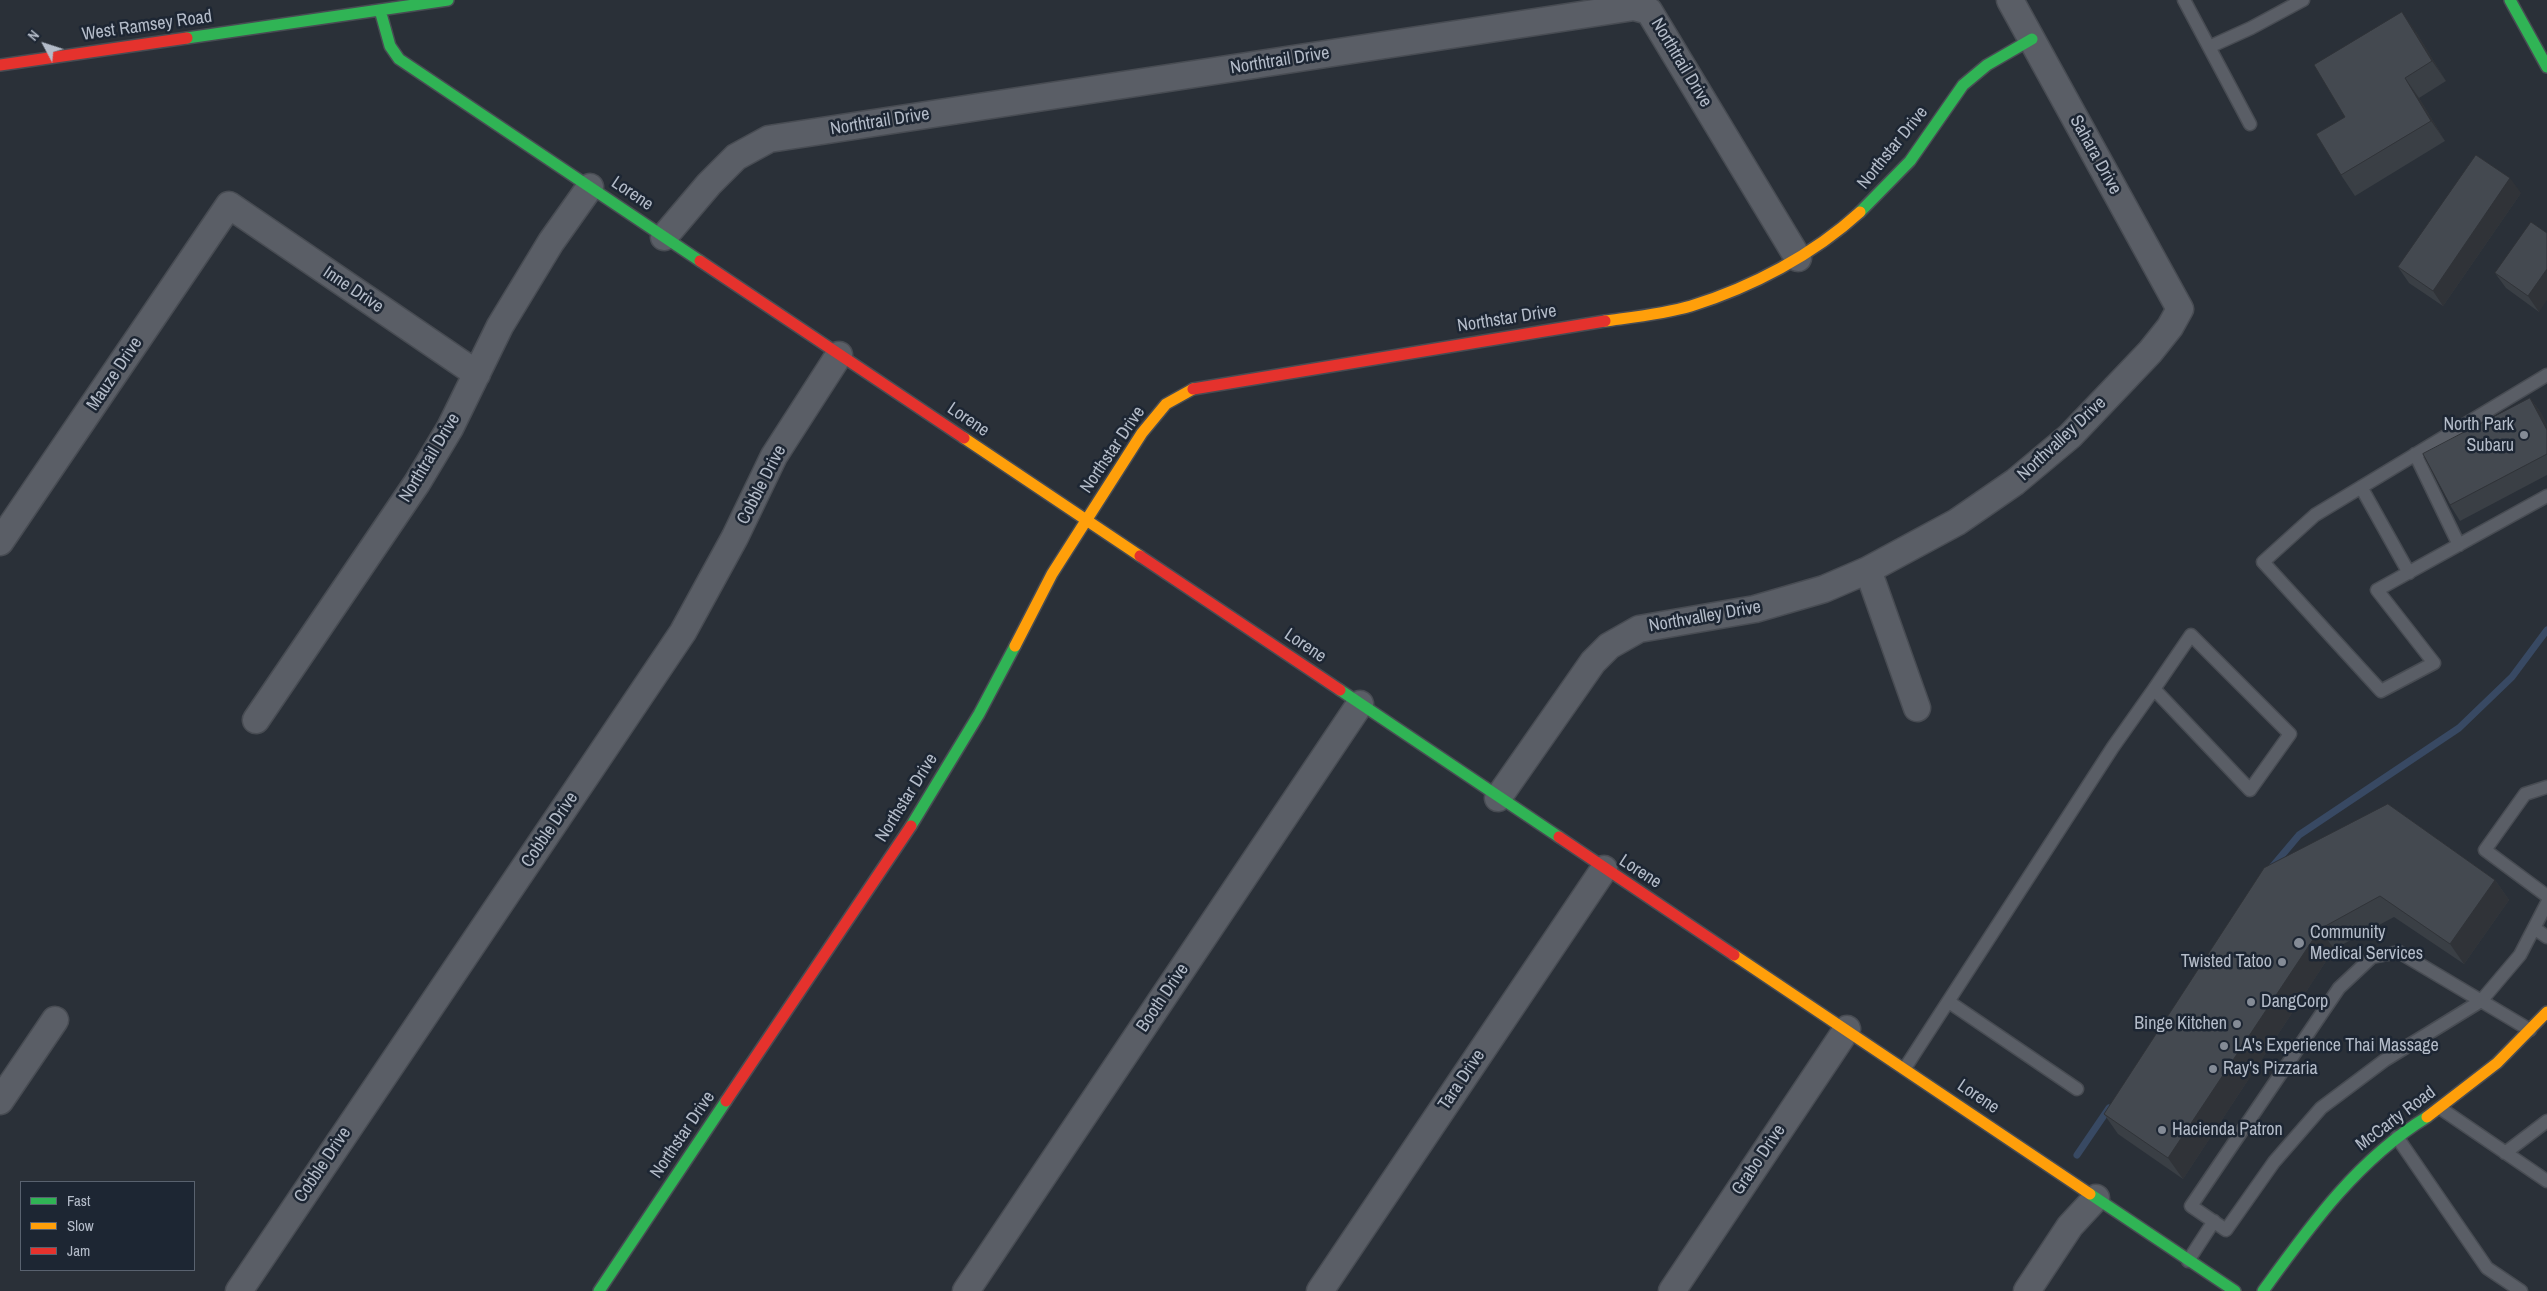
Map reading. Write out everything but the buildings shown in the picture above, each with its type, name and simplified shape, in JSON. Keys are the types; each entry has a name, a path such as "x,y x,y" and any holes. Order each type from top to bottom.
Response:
{"street":[{"name":"West Ramsey Road","path":"0,65 379,5 448,0"},
{"name":"Sahara Drive","path":"2010,0 2180,309"},
{"path":"2510,0 2547,67"},
{"name":"Lorene","path":"379,5 390,46 399,58 839,355 1088,520 1498,798 1847,1029 2235,1291"},
{"name":"Northtrail Drive","path":"664,237 709,184 736,157 769,139 1634,7 1649,11 1798,258"},
{"name":"Northstar Drive","path":"599,1291 922,810 979,714 1052,574 1142,433 1166,404 1196,386 1638,316 1689,306 1724,294 1798,258 1840,231 1873,202 1903,170 1964,85 1988,64 2032,39"},
{"name":"Northtrail Drive","path":"256,720 417,483 450,428 500,326 551,242 590,187"},
{"name":"Inne Drive","path":"229,205 477,374"},
{"name":"Mauze Drive","path":"0,542 229,205"},
{"name":"Northvalley Drive","path":"1498,798 1593,662 1609,646 1639,629 1755,609 1824,590 1868,570 1956,522 2016,482 2070,436 2150,352 2170,327 2180,309"},
{"name":"Cobble Drive","path":"239,1291 682,632 735,537 774,456 839,355"},
{"path":"1868,570 1918,708"},
{"name":"Booth Drive","path":"966,1291 1360,704"},
{"name":"Tara Drive","path":"1320,1291 1604,869"},
{"name":"McCarty Road","path":"2262,1291 2316,1217 2358,1171 2396,1136 2440,1108 2508,1053 2547,1012"},
{"path":"0,1101 55,1020"},
{"name":"Grabo Drive","path":"1672,1291 1847,1029"},
{"path":"2027,1291 2070,1226 2096,1198"}],"lane":[{"path":"2184,0 2250,124"},
{"path":"2209,46 2251,28 2303,0"},
{"path":"2547,375 2315,515 2263,562 2381,691 2434,663 2377,590 2547,496"},
{"path":"2415,454 2459,545"},
{"path":"2361,487 2409,573"},
{"path":"1905,1068 2108,755 2191,635 2290,734 2250,790 2154,689"},
{"path":"2547,787 2525,794 2485,850 2547,896"},
{"path":"2530,1030 2481,1002 2399,952 2372,956 2339,988 2191,1206 2226,1230 2274,1162 2321,1108 2385,1060 2481,1002 2520,955 2547,903"},
{"path":"2534,928 2547,937"},
{"path":"1949,1002 2077,1089"},
{"path":"2440,1108 2547,1182"},
{"path":"2505,1152 2547,1121"},
{"path":"2396,1136 2487,1268 2520,1291"},
{"path":"2188,1261 2214,1221"}],"waterway":[{"path":"2272,867 2299,835 2459,728 2512,677 2547,630"},
{"path":"2077,1155 2109,1108"}],"traffic: fast":[{"path":"187,38 448,0"},
{"path":"2510,0 2547,67"},
{"path":"380,10 390,46 399,59 700,261"},
{"path":"1860,212 1910,161 1963,85 1987,65 2032,39"},
{"path":"911,826 979,714 1015,646"},
{"path":"1340,690 1559,837"},
{"path":"599,1291 726,1101"},
{"path":"2263,1291 2336,1196 2378,1153 2427,1117"},
{"path":"2090,1194 2235,1291"}],"traffic: slow":[{"path":"1605,321 1681,309 1737,289 1802,256 1842,228 1860,212"},
{"path":"1015,646 1052,574 1142,433 1166,404 1193,389"},
{"path":"964,438 1140,556"},
{"path":"1734,955 2090,1194"},
{"path":"2427,1117 2497,1063 2547,1012"}],"traffic: jam":[{"path":"0,65 187,38"},
{"path":"700,261 964,438"},
{"path":"1193,389 1605,321"},
{"path":"1140,556 1340,690"},
{"path":"726,1101 911,826"},
{"path":"1559,837 1734,955"}],"place":[{"name":"North Park Subaru","path":"2524,435"},
{"name":"Community Medical Services","path":"2299,943"},
{"name":"Twisted Tatoo","path":"2282,962"},
{"name":"DangCorp","path":"2251,1002"},
{"name":"Binge Kitchen","path":"2237,1024"},
{"name":"LA's Experience Thai Massage","path":"2224,1046"},
{"name":"Ray's Pizzaria","path":"2213,1069"},
{"name":"Hacienda Patron","path":"2162,1130"}]}
